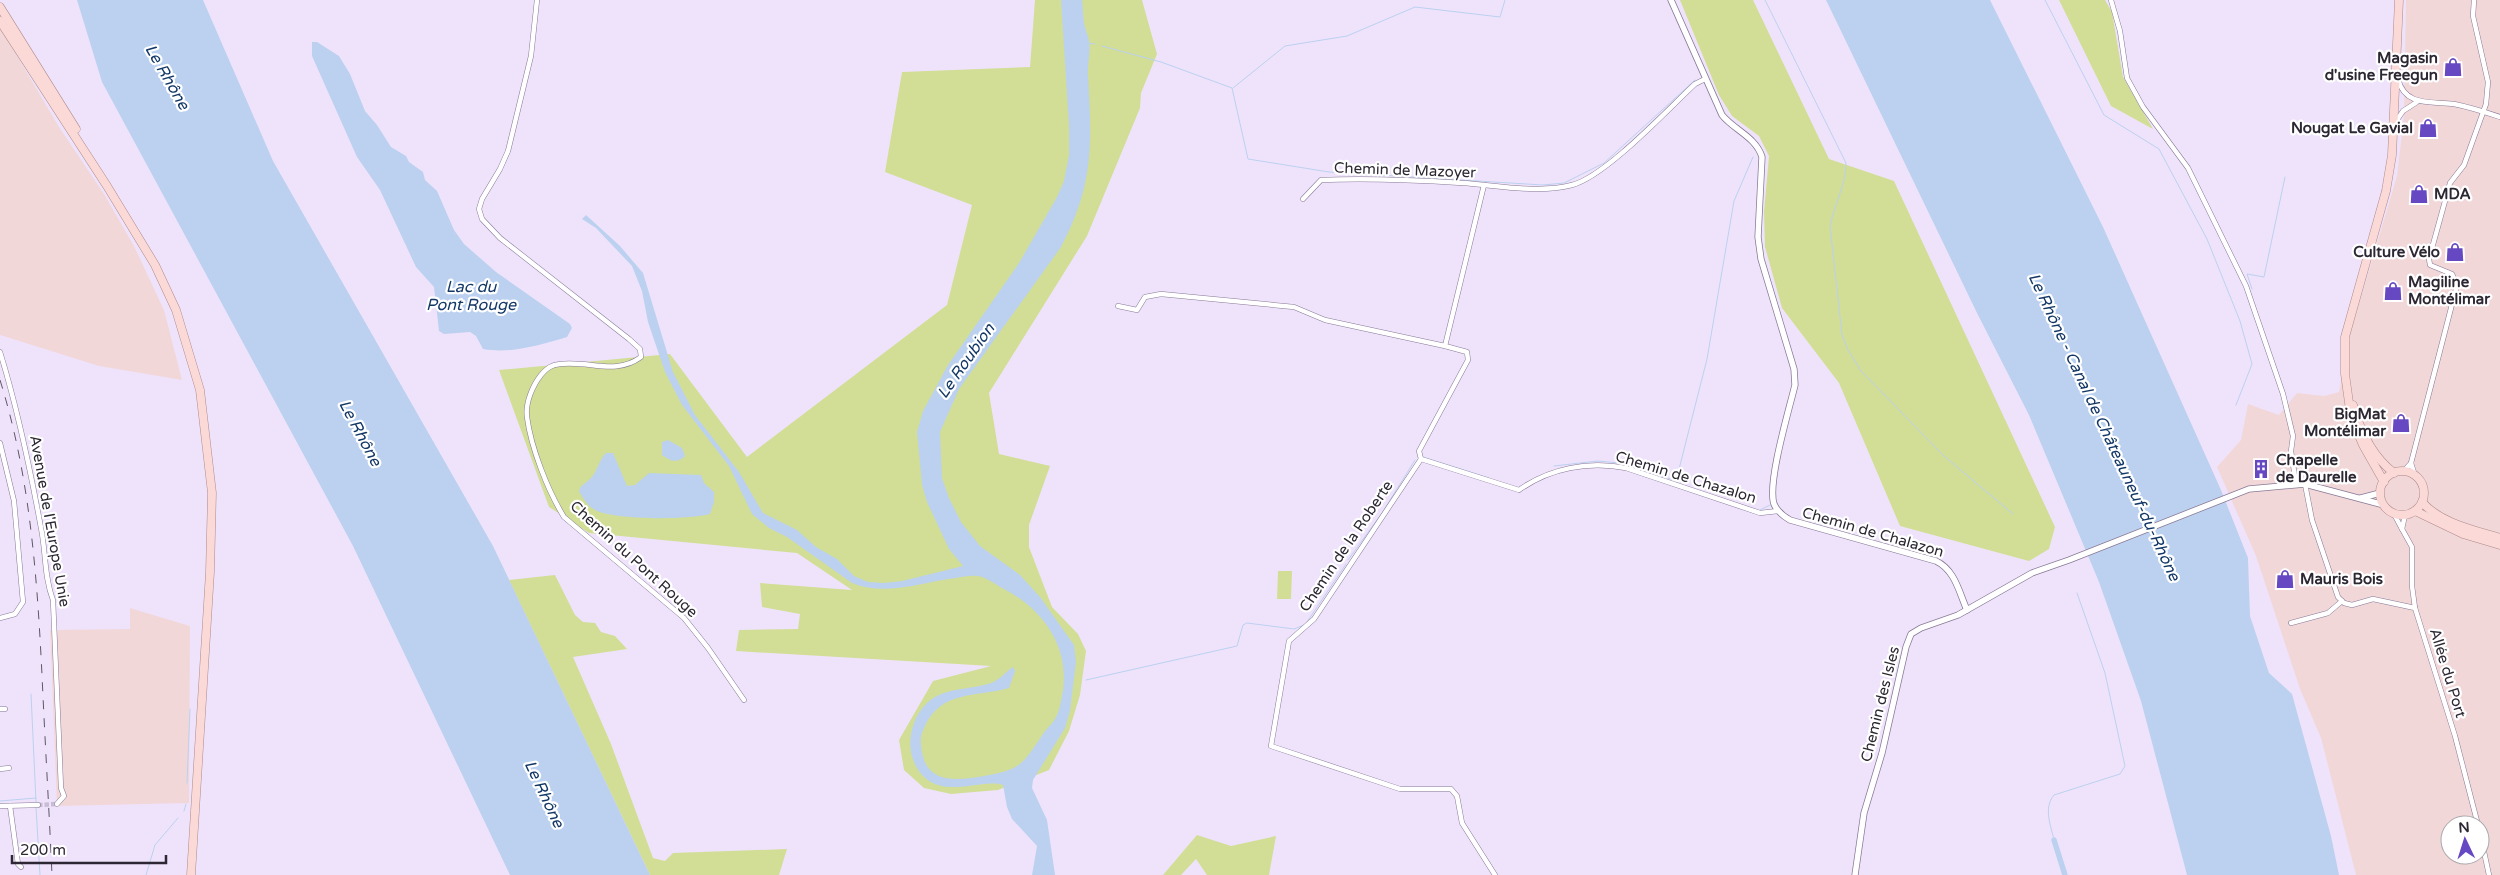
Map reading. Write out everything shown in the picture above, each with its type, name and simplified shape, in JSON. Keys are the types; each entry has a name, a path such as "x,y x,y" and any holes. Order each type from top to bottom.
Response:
{"main road":[{"path":"2384,482 2362,445 2351,418 2345,374 2345,338 2386,191 2392,155 2398,0"},
{"path":"0,7 70,119 154,265 176,310 200,390 208,444 212,493 210,572 191,875"},
{"path":"0,21 107,186"},
{"path":"2345,374 2362,431 2380,460 2394,473"},
{"path":"2403,472 2416,476 2422,486 2422,502 2415,511 2405,515 2394,514 2384,506 2380,492 2384,482 2394,473 2403,472"},
{"path":"2422,502 2430,510 2443,517 2500,538"},
{"path":"2415,511 2463,534 2500,544"}],"street":[{"name":"Chemin du Pont Rouge","path":"537,0 532,56 508,151 478,210 482,219 500,238 583,301 640,350 641,357 631,364 613,368 562,364 549,366 534,383 527,416 550,495 564,517 684,618 708,648 744,700"},
{"path":"1671,0 1722,115 1730,125 1753,141 1759,148 1762,156 1758,230 1761,259 1794,369 1795,385 1773,484 1773,496 1778,511"},
{"path":"2111,0 2120,31 2128,78 2143,107 2188,168 2246,286 2283,394 2293,436 2291,451 2296,484"},
{"path":"2403,472 2410,463 2457,285 2452,274 2436,269 2430,265 2429,259 2450,184 2464,164 2473,146 2486,104 2488,82 2473,16 2474,0"},
{"path":"2396,72 2404,94 2417,102 2454,104 2500,117"},
{"name":"Chemin de Mazoyer","path":"1303,199 1321,180 1354,178 1537,189 1573,185 1595,173 1627,148 1695,84 1706,79"},
{"path":"2393,126 2403,111 2417,102"},
{"path":"1445,346 1484,185"},
{"path":"1118,306 1137,310 1145,297 1161,294 1294,307 1325,320 1463,350 1467,352 1468,360 1420,457"},
{"name":"Avenue de l'Europe Unie","path":"0,352 20,419 46,549 48,586 53,600 61,788 64,796 57,804"},
{"path":"0,443 14,502 23,602 14,614 0,618"},
{"name":"Chemin de Chazalon","path":"1420,457 1519,490 1543,476 1562,469 1608,464 1633,470 1760,513 1778,511"},
{"name":"Chemin de la Roberte","path":"1420,457 1314,619 1289,641 1271,746 1400,789 1451,789 1457,796 1462,823 1495,875"},
{"path":"2410,463 2416,476"},
{"path":"2305,484 2312,520 2334,587 2342,601 2352,605 2373,599 2415,608"},
{"name":"Chemin des Isles","path":"1854,875 1864,813 1882,753 1906,647 1911,634 1967,610 2032,573 2249,489 2305,484 2384,506"},
{"path":"2358,499 2380,492"},
{"name":"Chemin de Chalazon","path":"1778,511 1790,520 1936,561 1946,566 1953,576 1967,610"},
{"name":"Allée du Port","path":"2394,514 2412,547 2412,582 2415,608 2455,736 2475,815"},
{"path":"2402,529 2405,515"},
{"path":"2290,624 2328,613 2342,601"},
{"path":"0,769 10,768"},
{"path":"0,806 38,805"},
{"path":"10,806 18,864 21,867"}],"shaded area":[{"path":"2406,0 2500,0 2500,875 2356,875 2321,738 2300,689 2256,556 2217,467 2241,440 2248,404 2279,415 2297,393 2324,396 2339,392 2351,331 2397,176 2404,115"},
{"path":"0,27 59,127 104,194 134,246 164,310 182,380 99,366 0,335"},
{"path":"130,608 190,626 189,803 57,806 50,630 130,629"}],"green space":[{"path":"1035,0 1142,0 1157,54 1141,93 1140,108 1087,236 989,393 999,454 1050,466 1029,525 1029,547 1052,607 1078,634 1086,651 1080,695 1069,731 1049,770 998,790 951,794 924,788 904,770 899,740 933,681 991,666 736,651 739,630 798,629 800,614 762,607 760,583 852,590 797,553 589,533 549,507 499,370 670,354 747,457 947,305 972,205 885,172 902,72 1030,67"},
{"path":"1680,0 1753,0 1829,159 1894,181 2055,527 2049,549 2029,561 1900,526 1839,383 1782,308 1765,247 1764,212 1769,156 1759,136 1732,116 1719,95"},
{"path":"2059,0 2105,0 2112,12 2123,77 2153,129 2111,106"},
{"path":"1278,571 1292,571 1291,599 1277,599"},
{"path":"555,575 575,615 583,622 595,623 601,632 615,636 627,649 573,657 611,744 653,858 665,861 673,853 787,849 779,875 650,875 509,580"},
{"path":"1197,835 1231,846 1276,836 1269,875 1207,875 1196,859 1181,875 1163,875"}],"water":[{"name":"Le Rhône","path":"77,0 203,0 273,161 493,546 650,875 510,875 353,546 102,82"},
{"name":"Le Roubion","path":"1061,0 1082,0 1084,23 1089,39 1090,143 1085,183 1080,204 1061,247 959,389 940,432 942,478 949,498 961,522 980,546 1020,575 1040,597 1074,645 1076,662 1070,711 1065,728 1033,780 1032,788 1047,820 1055,875 1032,875 1037,846 1012,819 1007,807 1003,785 988,784 953,787 935,784 922,775 916,767 911,752 910,739 916,718 930,700 947,692 992,683 1013,667 1015,671 1009,688 961,697 941,706 932,714 925,726 921,741 926,765 932,772 947,778 956,779 992,774 1012,769 1019,765 1025,760 1054,721 1060,705 1064,674 1062,658 1050,630 1029,606 1016,596 981,577 967,576 891,589 865,587 852,583 787,537 769,528 752,514 729,466 682,405 665,372 648,322 642,291 632,266 596,228 582,219 586,215 620,246 643,273 673,372 695,415 739,472 763,513 797,530 816,547 837,559 854,576 868,582 902,581 963,566 949,549 927,502 922,485 917,432 923,411 948,365 1019,263 1057,197 1064,181 1069,155 1069,126"},
{"name":"Le Rhône - Canal de Châteauneuf-du-Rhône","path":"1826,0 1990,0 2103,227 2221,490 2248,558 2250,616 2269,673 2292,694 2331,836 2339,875 2187,875 2141,701 2099,582 2029,415 1977,313"},
{"name":"Lac du Pont Rouge","path":"312,42 317,42 339,56 350,74 365,111 377,125 391,147 406,156 409,162 423,172 425,180 437,191 454,230 464,244 496,272 570,324 572,328 567,337 515,350 494,350 483,349 476,336 470,332 444,334 439,331 434,287 416,267 380,190 357,157 312,56"},
{"path":"668,440 682,448 685,456 674,461 662,455 662,442"},
{"path":"606,453 613,453 627,486 635,485 649,473 701,475 704,483 714,492 714,502 710,514 653,518 621,516 597,511 586,503 579,491 582,485 593,476"}],"waterway":[{"path":"1233,88 1285,46 1347,36 1415,7 1500,17 1505,0"},
{"path":"1765,0 1846,163 1842,187 1830,226 1842,335 1848,350 1861,371 1944,456 2013,514"},
{"path":"2045,0 2104,115 2159,149 2207,239 2240,321 2252,364 2236,405"},
{"path":"1088,43 1095,44"},
{"path":"1102,46 1161,62 1232,88 1248,159 1329,172 1543,185 1564,183 1604,163 1695,80"},
{"path":"1554,466 1598,461 1629,464 1676,481 1707,359 1734,201 1753,157"},
{"path":"2252,289 2247,274 2264,277 2285,177"},
{"path":"1423,457 1489,478"},
{"path":"1348,560 1382,513 1415,460"},
{"path":"1675,482 1685,486"},
{"path":"1758,511 1770,505"},
{"path":"1307,622 1346,564"},
{"path":"2054,840 2048,811 2054,795 2120,774 2125,766 2105,673 2077,593"},
{"path":"1086,680 1237,646 1243,625 1247,623 1294,629 1304,625"},
{"path":"31,694 36,802"},
{"path":"187,783 190,709"},
{"path":"0,801 36,798"},
{"path":"184,811 186,804"},
{"path":"36,807 40,875"},
{"path":"146,875 155,845 178,818"},
{"path":"2054,840 2065,875"}],"tunnel":[{"path":"38,805 57,804"}],"railway":[{"path":"0,380 19,453 34,563 40,638 52,875"}],"place":[{"name":"Magasin d'usine Freegun","path":"2453,67"},
{"name":"Nougat Le Gavial","path":"2428,128"},
{"name":"MDA","path":"2419,194"},
{"name":"Culture Vélo","path":"2455,252"},
{"name":"Magiline Montélimar","path":"2393,291"},
{"name":"BigMat Montélimar","path":"2401,423"},
{"name":"Chapelle de Daurelle","path":"2261,469"},
{"name":"Mauris Bois","path":"2285,579"}]}
